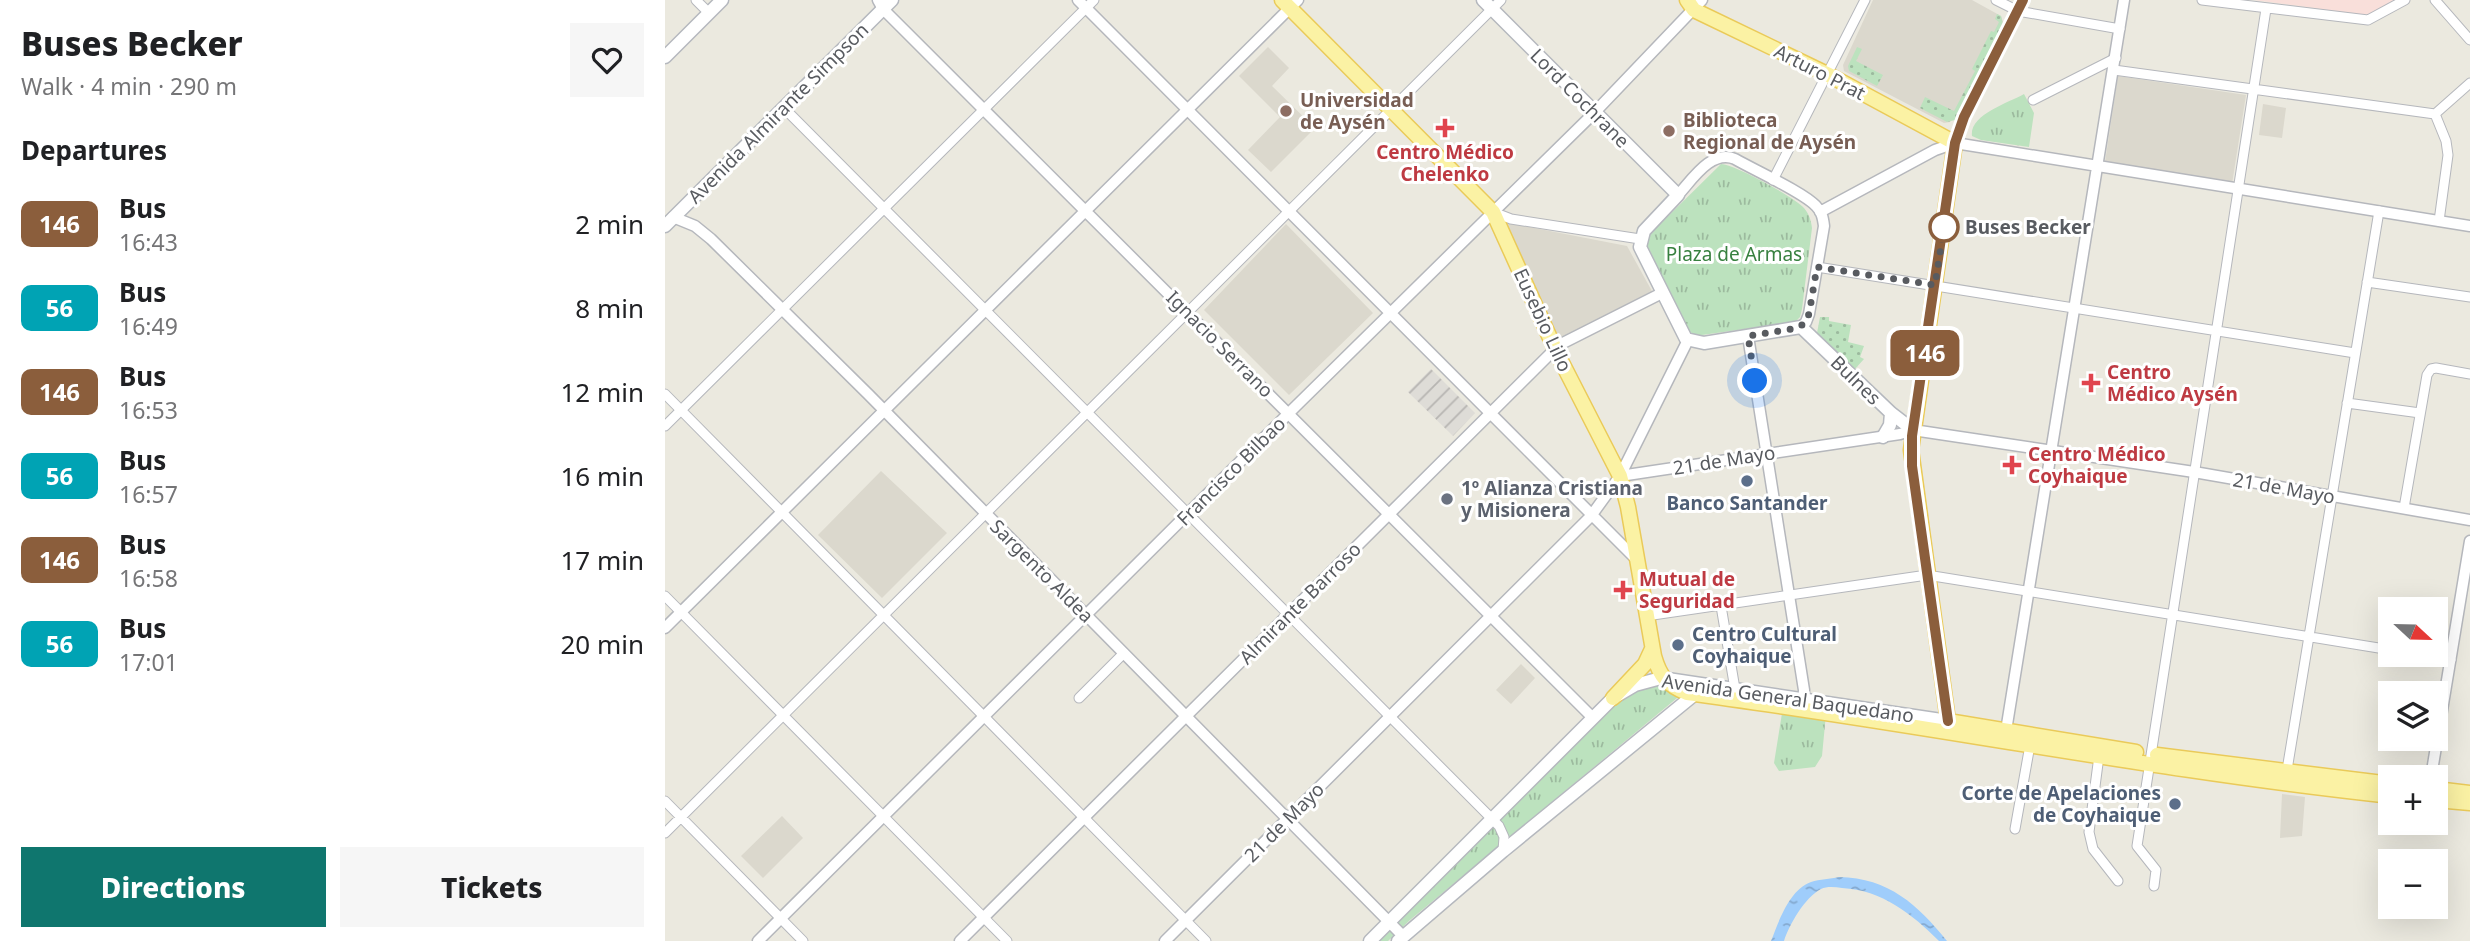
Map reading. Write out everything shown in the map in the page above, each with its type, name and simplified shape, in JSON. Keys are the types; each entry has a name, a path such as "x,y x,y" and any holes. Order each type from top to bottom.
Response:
{"main road":[{"path":"665,57 722,0"},
{"name":"Avenida Almirante Simpson","path":"669,222 784,108 884,3"},
{"name":"Eusebio Lillo","path":"1290,3 1391,110 1493,212 1555,349 1620,476 1628,507 1652,649 1661,678"},
{"name":"Lord Cochrane","path":"1492,3 1678,195"},
{"name":"Arturo Prat","path":"1695,3 1955,143"},
{"path":"1942,726 1912,458 1913,430 1955,143"},
{"path":"1678,195 1646,228 1640,239 1641,251 1688,340 1704,343 1801,327"},
{"name":"Bulnes","path":"1801,327 1891,413 1913,430"},
{"path":"1883,437 1890,425 1891,413"},
{"path":"1613,698 1644,664 1652,649"},
{"path":"1661,678 1677,689 1695,694"},
{"name":"Avenida General Baquedano","path":"1370,941 1613,698 1635,685 1661,678 1735,689 1803,704 2378,794"},
{"name":"Avenida General Baquedano","path":"1401,938 1503,850 1695,694 1803,704"},
{"name":"Avenida General Baquedano","path":"2005,735 2030,745 2099,756 2149,759"},
{"name":"Avenida General Baquedano","path":"2286,779 2378,783"},
{"path":"2448,790 2470,793"},
{"path":"2448,801 2470,803"}],"street":[{"path":"696,0 709,13"},
{"path":"1773,180 1865,0"},
{"path":"1996,0 2018,11 2120,29"},
{"path":"1955,143 1964,117 2023,0"},
{"path":"2005,735 2124,0"},
{"path":"2202,0 2368,20 2406,0"},
{"path":"2435,0 2470,40"},
{"name":"Ignacio Serrano","path":"884,3 985,109 1593,718"},
{"path":"665,426 985,109 1086,3 1188,110 1636,559"},
{"path":"665,628 1188,110 1290,3"},
{"path":"665,833 1391,110 1492,3"},
{"name":"Francisco Bilbao","path":"758,941 1595,112 1695,3"},
{"path":"2154,886 2155,870 2137,846 2266,9"},
{"path":"2033,100 2116,58"},
{"path":"2114,70 2435,114 2470,83"},
{"path":"784,108 1491,819 1503,833 1503,850"},
{"path":"2435,114 2446,141 2448,155 2439,221"},
{"path":"1820,212 1935,150 1955,143 2470,226"},
{"path":"1678,195 1710,162 1722,156 1732,157 1814,204 1820,212 1823,226 1808,318 1801,327"},
{"path":"2286,779 2379,211"},
{"path":"1493,212 1511,219 1640,239"},
{"name":"Sargento Aldea","path":"669,222 700,229 1124,653 1389,922 1401,938"},
{"path":"1817,267 2355,353"},
{"path":"2367,282 2470,297"},
{"name":"Almirante Barroso","path":"960,941 1555,349 1662,293"},
{"path":"1748,336 1789,594 1803,704"},
{"path":"1620,476 1688,340"},
{"path":"2404,508 2425,381 2431,369 2470,374"},
{"path":"665,394 1206,941"},
{"path":"2347,403 2420,413"},
{"name":"21 de Mayo","path":"1165,941 1591,516 1620,476 1883,437 1913,430 2194,472 2470,520"},
{"path":"2433,765 2470,541"},
{"path":"1646,616 1927,575 2378,648"},
{"path":"665,596 1007,941"},
{"path":"1721,606 1735,689"},
{"path":"1079,698 1124,653"},
{"path":"2015,829 2030,745"},
{"path":"2099,756 2089,832 2093,849 2118,881"},
{"path":"665,801 803,941"}],"shaded area":[{"path":"1873,0 1972,0 2001,16 2003,22 1950,122 1944,123 1844,71 1843,65"},
{"path":"2254,0 2395,0 2383,9 2369,14 2357,14"},
{"name":"Universidad de Aysén","path":"1268,47 1289,68 1272,86 1315,128 1271,172 1248,150 1280,117 1239,76"},
{"path":"2118,76 2246,95 2232,184 2105,162"},
{"path":"2263,104 2286,108 2282,138 2259,135"},
{"path":"1503,222 1627,246 1653,293 1556,341"},
{"path":"1286,224 1373,313 1289,395 1204,310"},
{"path":"1431,369 1475,413 1453,436 1408,392"},
{"path":"881,471 947,533 882,598 818,535"},
{"path":"1521,664 1535,678 1511,704 1496,690"},
{"path":"2282,794 2305,797 2302,836 2280,838"},
{"path":"782,816 803,838 763,878 741,856"}],"green space":[{"path":"1997,14 2001,16 2003,24 1955,120 1947,122 1920,108 1925,97 1954,111 1975,71 1972,69 1991,31 1994,32 1999,22 1995,19"},
{"path":"1857,47 1862,49 1856,61 1883,75 1877,86 1849,71 1848,66"},
{"path":"2024,94 2034,113 2029,147 1981,140 1972,136 1973,129 1983,116"},
{"name":"Plaza de Armas","path":"1721,164 1777,189 1799,203 1808,215 1812,228 1802,309 1795,322 1695,336 1687,329 1648,247 1648,236"},
{"path":"1820,317 1829,317 1829,321 1851,325 1848,342 1864,346 1860,357 1864,359 1855,369 1817,333"},
{"path":"1658,683 1683,693 1388,941 1378,941 1624,695"},
{"path":"1783,707 1826,714 1822,756 1815,767 1779,771 1774,763"}],"water":[{"path":"1839,877 1873,882 1901,896 1925,916 1947,941 1939,941 1907,913 1870,893 1826,887 1809,898 1784,941 1771,941 1786,907 1803,886"}],"bus line":[{"name":"146","path":"1948,721 1912,466 1912,436 1955,143 1964,117 2023,0"}],"place":[{"name":"Universidad de Aysén","path":"1286,111"},
{"name":"Centro Médico Chelenko","path":"1445,128"},
{"name":"Biblioteca Regional de Aysén","path":"1669,131"},
{"name":"Buses Becker","path":"1944,227"},
{"name":"Centro Médico Aysén","path":"2091,383"},
{"name":"Centro Médico Coyhaique","path":"2012,465"},
{"name":"Banco Santander","path":"1747,481"},
{"name":"1º Alianza Cristiana y Misionera","path":"1447,499"},
{"name":"Mutual de Seguridad","path":"1623,590"},
{"name":"Centro Cultural Coyhaique","path":"1678,645"},
{"name":"Corte de Apelaciones de Coyhaique","path":"2175,804"}],"route":[{"path":"1755,381 1748,336 1801,327 1809,314 1817,267 1935,285 1944,227"}]}
